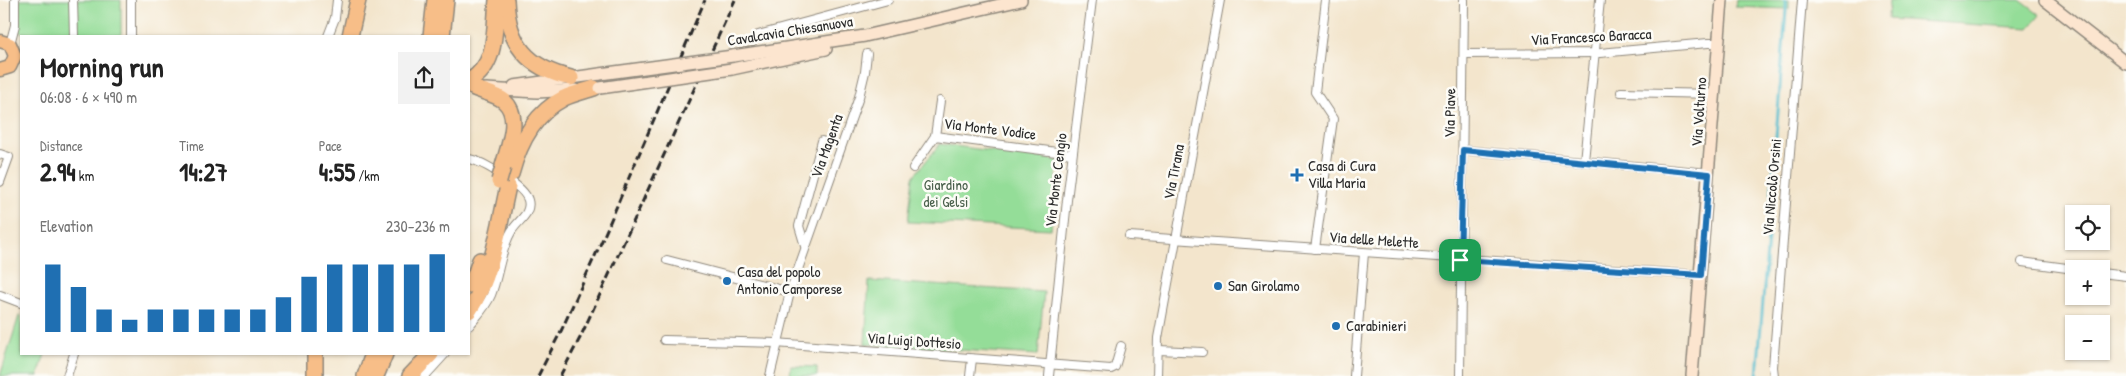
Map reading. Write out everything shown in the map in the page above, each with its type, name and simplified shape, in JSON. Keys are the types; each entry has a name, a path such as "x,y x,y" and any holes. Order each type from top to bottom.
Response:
{"highway":[{"path":"341,35 349,0"},
{"path":"350,35 358,0"},
{"path":"428,0 430,35"},
{"path":"430,35 434,0"},
{"path":"442,35 446,0"},
{"path":"470,310 490,263 513,129 508,106 497,97 471,86 490,59 497,0"},
{"path":"506,0 507,20 510,31 525,56 542,68 571,78"},
{"path":"470,284 475,276 506,177 518,151 541,116 565,98 598,83"},
{"path":"315,355 315,376"},
{"path":"365,376 373,355"},
{"path":"376,376 386,355"},
{"path":"410,376 430,355"}],"main road":[{"path":"865,36 1021,0"},
{"name":"Via Volturno","path":"1692,376 1722,0"},
{"path":"2045,0 2126,63"},
{"name":"Cavalcavia Chiesanuova","path":"471,86 537,92 598,83 732,69 819,50 865,36"},
{"name":"Cavalcavia Chiesanuova","path":"490,89 571,78 598,83 733,56 865,36"},
{"path":"0,70 10,67 12,49"}],"street":[{"path":"12,49 15,24 14,0"},
{"path":"73,0 74,35"},
{"path":"131,0 132,35"},
{"path":"328,35 335,18 337,0"},
{"path":"758,35 864,3 888,0"},
{"name":"Via Monte Cengio","path":"1049,376 1072,154 1092,0"},
{"name":"Via Tirana","path":"1157,376 1158,338 1220,0"},
{"name":"Via delle Melette","path":"1315,249 1333,119 1315,92 1326,0"},
{"name":"Via Piave","path":"1460,376 1464,0"},
{"path":"1584,161 1600,0"},
{"name":"Via Niccolò Orsini","path":"1774,376 1781,245 1802,0"},
{"name":"Via Francesco Baracca","path":"1464,54 1594,53 1719,44"},
{"name":"Via Magenta","path":"770,376 776,343 790,292 859,97 867,54"},
{"path":"1621,92 1715,94"},
{"name":"Via Monte Vodice","path":"913,168 935,136 940,101"},
{"name":"Via Monte Vodice","path":"935,136 1072,154"},
{"name":"Via Magenta","path":"805,246 799,226 822,141"},
{"path":"1463,150 1709,174"},
{"path":"0,154 9,157 0,182"},
{"path":"470,159 483,164 524,192 528,199 528,208 525,216 514,226 506,240 491,296 482,311 470,325"},
{"name":"Via delle Melette","path":"1129,236 1701,275"},
{"path":"1354,376 1364,253"},
{"path":"667,260 790,292"},
{"path":"2022,262 2065,268"},
{"path":"2110,274 2126,276"},
{"path":"0,295 20,303"},
{"name":"Via Luigi Dottesio","path":"664,340 776,343 972,359 1051,363"},
{"path":"1051,363 1113,368 1118,361 1121,346"},
{"path":"1159,350 1202,352"},
{"path":"67,376 74,355"},
{"path":"425,376 443,355"},
{"path":"970,376 972,359"}],"green space":[{"path":"19,0 121,0 121,35 32,35 19,32"},
{"path":"1736,0 1789,0 1789,9 1735,7"},
{"path":"1889,0 2020,0 2040,15 2029,28 1888,19"},
{"name":"Giardino dei Gelsi","path":"940,144 1058,160 1051,229 908,222 913,177"},
{"path":"869,281 1044,292 1038,355 865,344"},
{"path":"20,316 20,355 45,355 38,376 0,376"},
{"path":"791,366 817,367 817,376 790,376"}],"waterway":[{"path":"1757,376 1786,11 1786,2 1784,0"}],"railway":[{"path":"538,376 562,329 604,236 705,0"},
{"path":"560,376 580,338 735,0"}],"place":[{"name":"Casa di Cura Villa Maria","path":"1297,175"},
{"name":"Casa del popolo Antonio Camporese","path":"727,281"},
{"name":"San Girolamo","path":"1218,286"},
{"name":"Carabinieri","path":"1336,326"}],"route":[{"path":"1463,150 1709,174 1701,275 1460,260 1463,150"}]}
